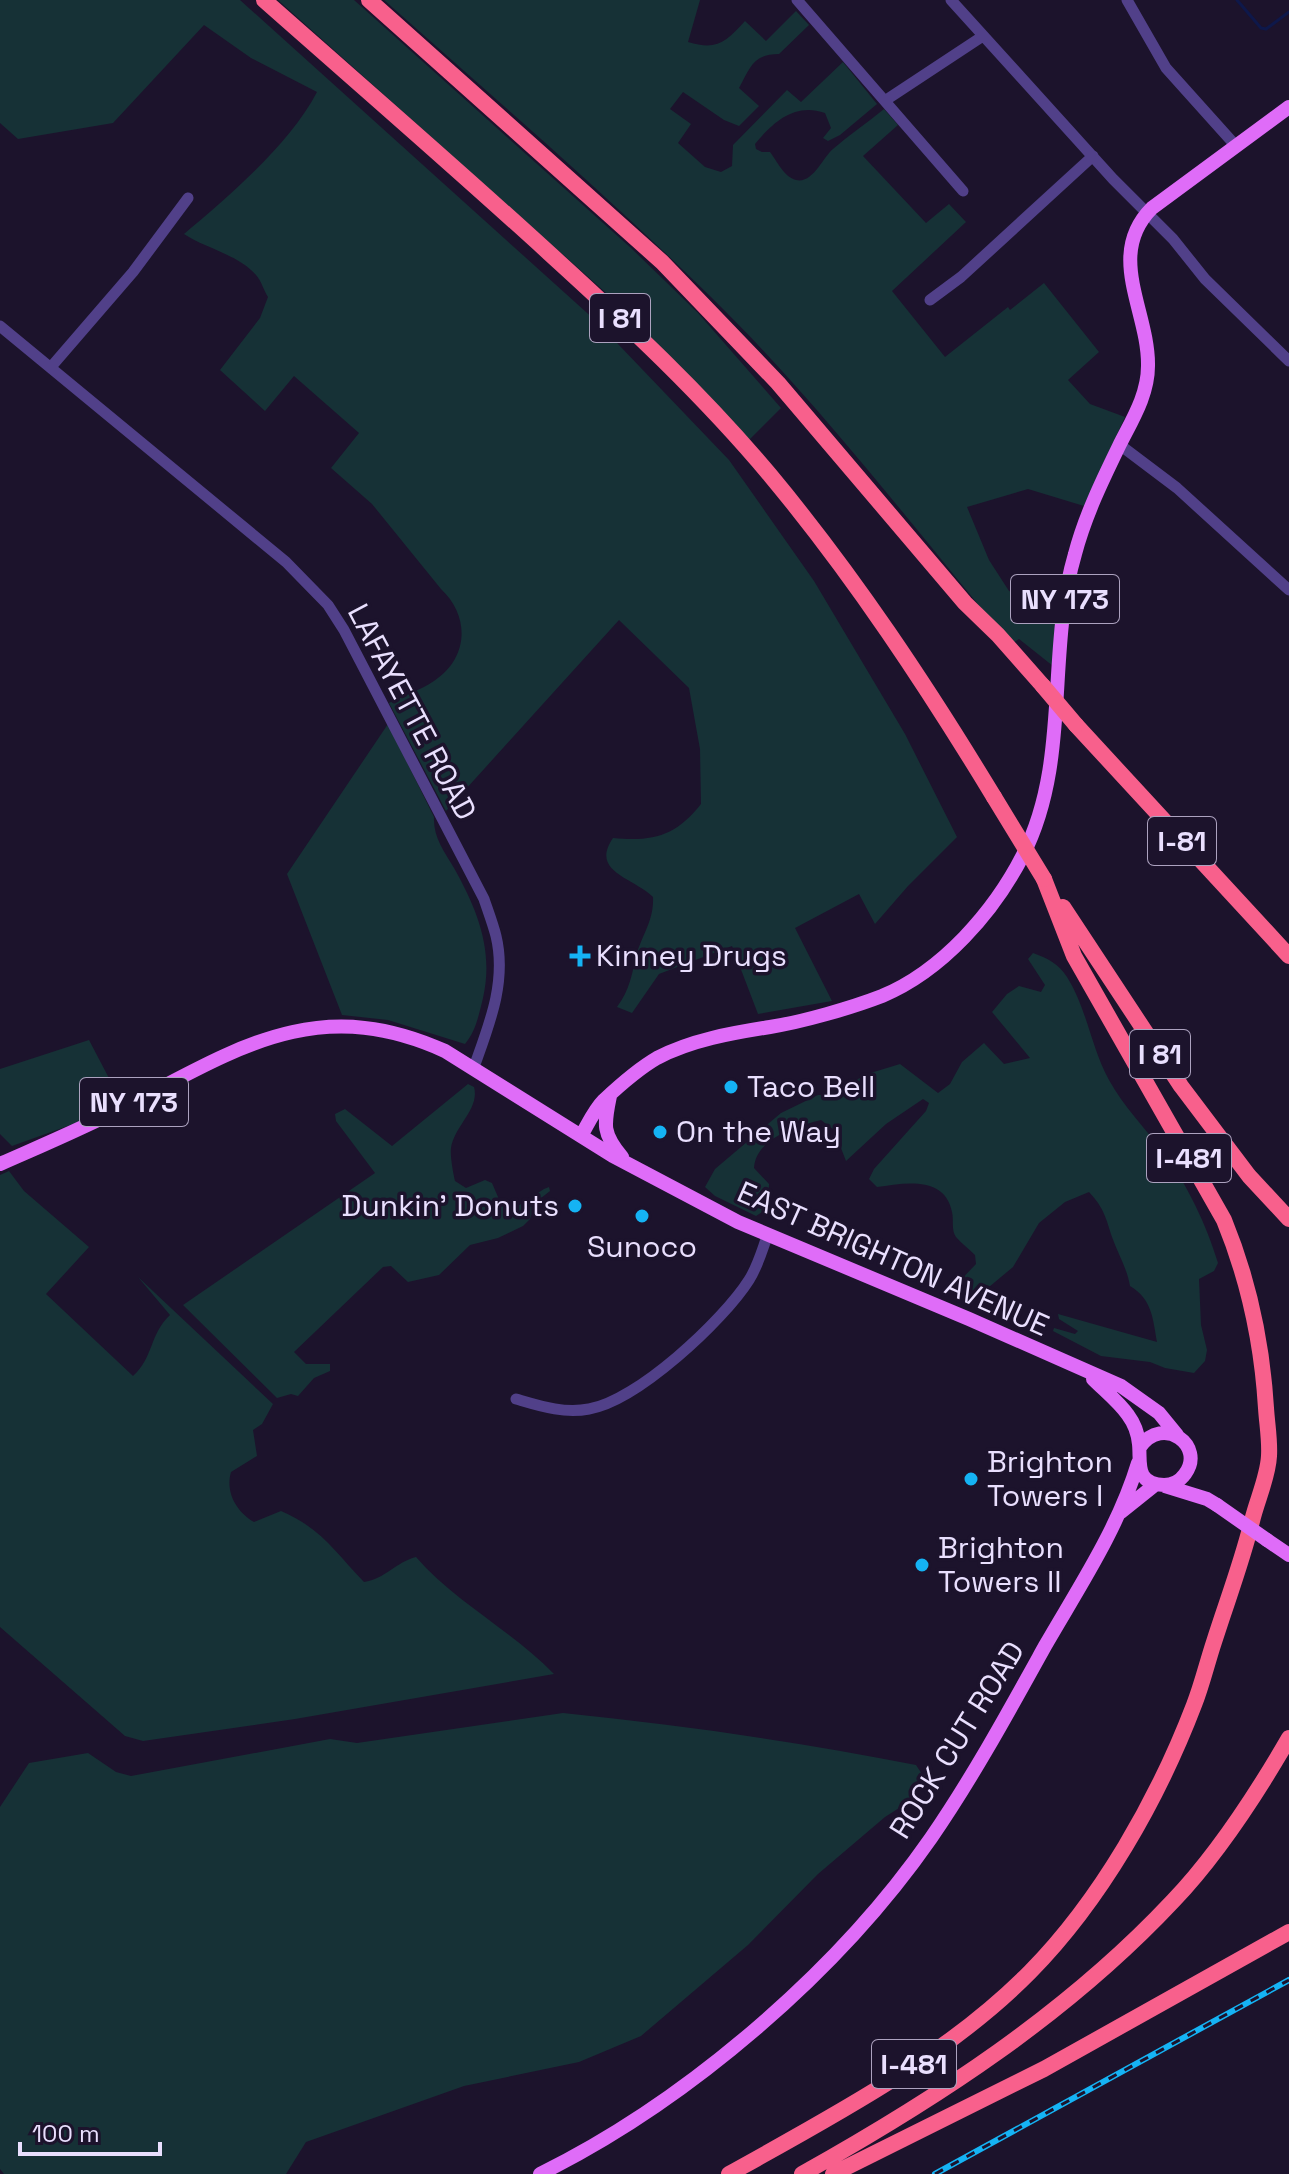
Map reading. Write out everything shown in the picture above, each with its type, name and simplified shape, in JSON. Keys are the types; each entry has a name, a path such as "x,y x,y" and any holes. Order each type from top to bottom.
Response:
{"highway":[{"name":"I 81","path":"264,0 618,316 721,421 778,485 873,609 924,684 1044,879 1181,1086 1249,1176 1289,1219"},
{"name":"I 81","path":"369,0 652,253 702,302 778,383 870,495 965,603"},
{"name":"I-81","path":"965,603 998,635 1076,725 1289,954"},
{"name":"I-481","path":"729,2174 887,2082 966,2027 1029,1973 1065,1934 1092,1898 1152,1797 1195,1705 1244,1557 1269,1458 1263,1366 1251,1296 1239,1257 1224,1220 1074,956 1044,879"},
{"path":"802,2174 926,2100 1019,2038 1133,1942 1175,1899 1234,1824 1289,1738"},
{"path":"833,2174 1044,2069 1289,1932"}],"main road":[{"name":"NY 173","path":"0,1164 106,1117 224,1054 292,1030 331,1026 389,1031 424,1041 474,1067 581,1136 610,1095 658,1058 689,1046 882,996 914,980 961,938 1002,891 1025,852 1046,791 1065,600 1074,554 1090,508 1136,412 1149,369 1148,346 1131,273 1130,249 1138,224 1147,213 1289,107"},
{"path":"610,1095 606,1130 609,1141 627,1163"},
{"name":"EAST BRIGHTON AVENUE","path":"581,1136 738,1222 1121,1386 1159,1413 1177,1435"},
{"path":"1087,1373 1129,1416 1140,1447 1138,1463 1146,1478 1212,1502"},
{"path":"1140,1447 1145,1440 1160,1432 1177,1435 1188,1448 1189,1466 1195,1482 1212,1502 1289,1555"},
{"name":"ROCK CUT ROAD","path":"540,2174 617,2131 742,2040 837,1951 899,1880 930,1840 979,1765 1121,1513 1138,1463"},
{"path":"1159,1484 1179,1480 1189,1466"},
{"name":"ROCK CUT ROAD","path":"1121,1513 1159,1484"}],"street":[{"path":"797,0 963,191"},
{"path":"951,0 1173,239 1205,279 1289,361"},
{"path":"1127,0 1166,68 1236,146"},
{"path":"886,100 983,36"},
{"path":"930,300 961,277 1093,156"},
{"path":"51,367 133,272 188,198"},
{"name":"LAFAYETTE ROAD","path":"0,326 286,562 328,605 344,630 484,899 497,937 498,992 474,1067"},
{"path":"1120,445 1177,488 1289,590"},
{"path":"516,1399 574,1411 603,1406 632,1392 700,1336 734,1301 750,1278 768,1234"}],"green space":[{"path":"0,0 240,0 596,321 729,460 814,581 905,734 957,837 875,924 859,894 795,928 832,1001 758,1014 732,946 659,974 632,1013 617,1007 630,981 650,920 653,897 616,873 607,859 607,849 613,838 640,839 673,830 701,804 700,749 689,688 619,620 446,811 389,703 418,690 446,672 454,661 462,636 457,612 372,504 331,468 359,433 294,376 265,411 220,370 260,318 268,297 258,277 249,268 184,234 275,150 317,92 251,58 204,25 113,123 18,139 0,123"},
{"path":"278,0 354,0 631,248 698,313 781,408 746,443 633,317"},
{"path":"384,0 700,0 688,42 698,45 720,43 745,21 766,41 796,11 809,25 779,54 758,59 739,88 759,106 739,126 724,120 683,92 670,109 691,124 678,143 705,167 721,172 732,166 733,145 787,90 801,102 843,62 877,104 840,135 828,141 823,138 831,128 825,113 814,110 794,112 769,128 755,144 756,149 770,152 788,176 802,180 813,174 833,149 884,109 898,125 863,156 926,223 949,204 966,222 892,291 945,357 1044,283 1099,352 1068,380 1090,404 1125,417 1084,506 1028,489 967,507 989,560 1009,591 1057,606 1053,666 1019,639 1011,644 828,423 711,297"},
{"path":"388,724 434,817 437,837 470,899 481,930 486,980 477,1022 465,1044 388,1020 342,1015 287,874"},
{"path":"1033,953 1052,962 1067,977 1109,1080 1172,1165 1196,1206 1208,1235 1218,1263 1214,1271 1199,1279 1201,1325 1207,1350 1205,1361 1194,1373 1150,1362 1101,1356 1053,1331 1054,1328 1075,1334 1078,1331 1059,1319 1058,1314 1157,1342 1147,1303 1130,1286 1104,1213 1089,1192 1065,1202 1039,1223 1013,1267 977,1297 954,1287 976,1264 975,1255 954,1234 948,1200 941,1192 922,1184 877,1187 869,1179 874,1169 926,1111 929,1103 923,1099 886,1124 846,1161 834,1130 821,1120 790,1130 770,1141 756,1158 754,1168 769,1184 768,1208 756,1216 715,1196 705,1187 715,1169 781,1113 818,1095 835,1095 864,1075 900,1064 938,1093 950,1084 962,1062 984,1043 1004,1064 1030,1058 992,1012 1007,994 1019,986 1041,992 1045,985 1028,959"},
{"path":"89,1040 122,1103 12,1146 0,1134 0,1069"},
{"path":"468,1084 474,1087 475,1095 451,1148 455,1181 466,1188 485,1180 492,1183 501,1204 507,1209 518,1206 544,1189 549,1187 550,1191 536,1202 530,1219 523,1226 498,1238 470,1245 439,1275 408,1282 391,1266 383,1267 294,1352 306,1364 330,1364 330,1371 314,1378 298,1396 291,1394 277,1398 183,1305 375,1173 336,1121 335,1114 345,1109 392,1146"},
{"path":"9,1171 24,1191 89,1247 46,1294 133,1376 145,1361 158,1330 170,1315 138,1277 273,1404 262,1424 253,1430 257,1456 231,1472 231,1494 242,1513 254,1522 281,1511 295,1518 327,1542 364,1582 378,1578 416,1557 448,1588 520,1643 554,1674 295,1719 143,1741 125,1736 0,1627 0,1175"},
{"path":"563,1713 828,1749 916,1765 924,1777 910,1801 885,1817 818,1874 748,1945 641,2036 579,2062 464,2086 306,2142 286,2174 4,2174 0,2169 0,1807 29,1763 88,1753 116,1772 131,1776 330,1739 357,1743"}],"waterway":[{"path":"1237,0 1261,28 1266,29 1289,12"}],"railway":[{"path":"935,2174 1289,1980"}],"place":[{"name":"Kinney Drugs","path":"580,956"},
{"name":"Taco Bell","path":"731,1087"},
{"name":"On the Way","path":"660,1132"},
{"name":"Dunkin' Donuts","path":"575,1206"},
{"name":"Sunoco","path":"642,1216"},
{"name":"Brighton Towers I","path":"971,1479"},
{"name":"Brighton Towers II","path":"922,1565"}]}
